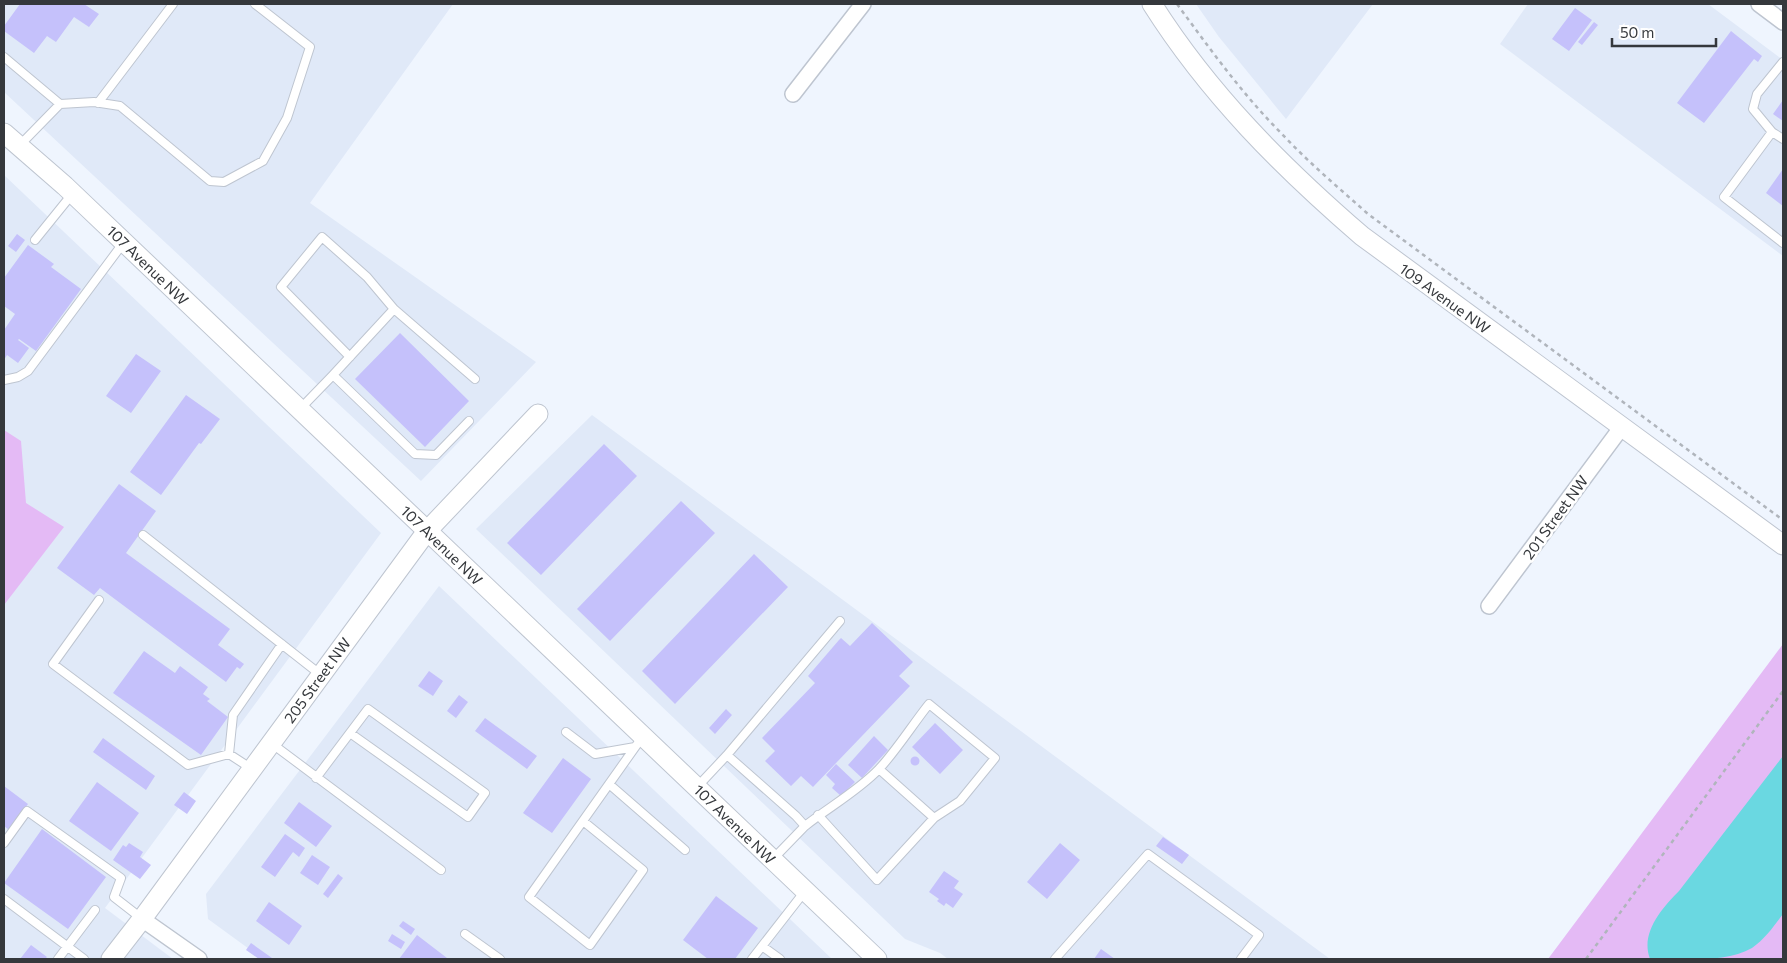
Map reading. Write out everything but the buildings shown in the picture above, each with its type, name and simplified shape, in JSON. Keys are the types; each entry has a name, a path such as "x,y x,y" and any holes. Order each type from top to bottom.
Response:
{"street":[{"path":"793,94 863,4"},
{"name":"109 Avenue NW","path":"1152,4 1191,61 1227,105 1312,194 1362,236 1621,428 1783,545"},
{"path":"1759,4 1783,22"},
{"name":"107 Avenue NW","path":"4,133 73,193 300,409 427,531 639,742 697,788 877,959"},
{"name":"205 Street NW","path":"111,959 427,531 538,414"},
{"name":"201 Street NW","path":"1489,606 1621,428"},
{"path":"142,919 199,959"}],"lane":[{"path":"98,103 173,4"},
{"path":"4,57 60,104 98,103 120,106 210,181 224,182 263,161 287,118 310,47 255,4"},
{"path":"1783,62 1757,94 1753,109 1772,132 1783,139"},
{"path":"19,146 60,104"},
{"path":"1772,132 1724,197 1783,243"},
{"path":"35,240 73,193"},
{"path":"350,357 280,287 322,237 367,277 394,309 476,379"},
{"path":"4,380 18,377 28,371 124,242"},
{"path":"300,409 394,309"},
{"path":"333,376 415,454 436,455 469,421"},
{"path":"143,535 321,675"},
{"path":"99,600 52,664 188,766 229,754"},
{"path":"697,788 840,621"},
{"path":"229,754 233,715 282,644"},
{"path":"772,859 818,815 842,799 879,769 929,704 995,758 960,801 934,818 877,880 818,815"},
{"path":"316,778 368,708 485,793 468,817 350,733"},
{"path":"566,732 595,754 639,742"},
{"path":"582,821 643,870 590,944 529,897 582,821 639,742"},
{"path":"271,743 441,870"},
{"path":"229,754 252,770"},
{"path":"727,755 805,826"},
{"path":"879,769 934,818"},
{"path":"609,784 685,850"},
{"path":"4,843 27,811 121,878 114,897 142,919"},
{"path":"1055,959 1148,854 1259,935 1241,959"},
{"path":"752,959 805,891"},
{"path":"4,899 84,959"},
{"path":"58,959 95,910"},
{"path":"465,934 500,959"},
{"path":"762,946 780,959"}],"path":[{"path":"1177,4 1212,51 1274,126 1319,172 1368,214 1783,520"},
{"path":"1586,959 1783,691"}],"shaded area":[{"path":"4,4 453,4 310,203 536,362 421,481 4,92"},
{"path":"1196,4 1373,4 1286,119 1219,37"},
{"path":"1528,4 1708,4 1783,60 1783,256 1500,44"},
{"path":"4,175 381,533 105,908 173,959 4,959"},
{"path":"592,415 1330,959 948,959 940,953 905,939 476,529"},
{"path":"4,430 21,441 26,503 64,527 4,605"},
{"path":"439,586 832,959 263,959 208,919 206,894"},
{"path":"1783,644 1783,959 1548,959"}],"water":[{"path":"1783,756 1783,914 1761,941 1741,953 1703,959 1650,959 1648,940 1654,922"}]}
